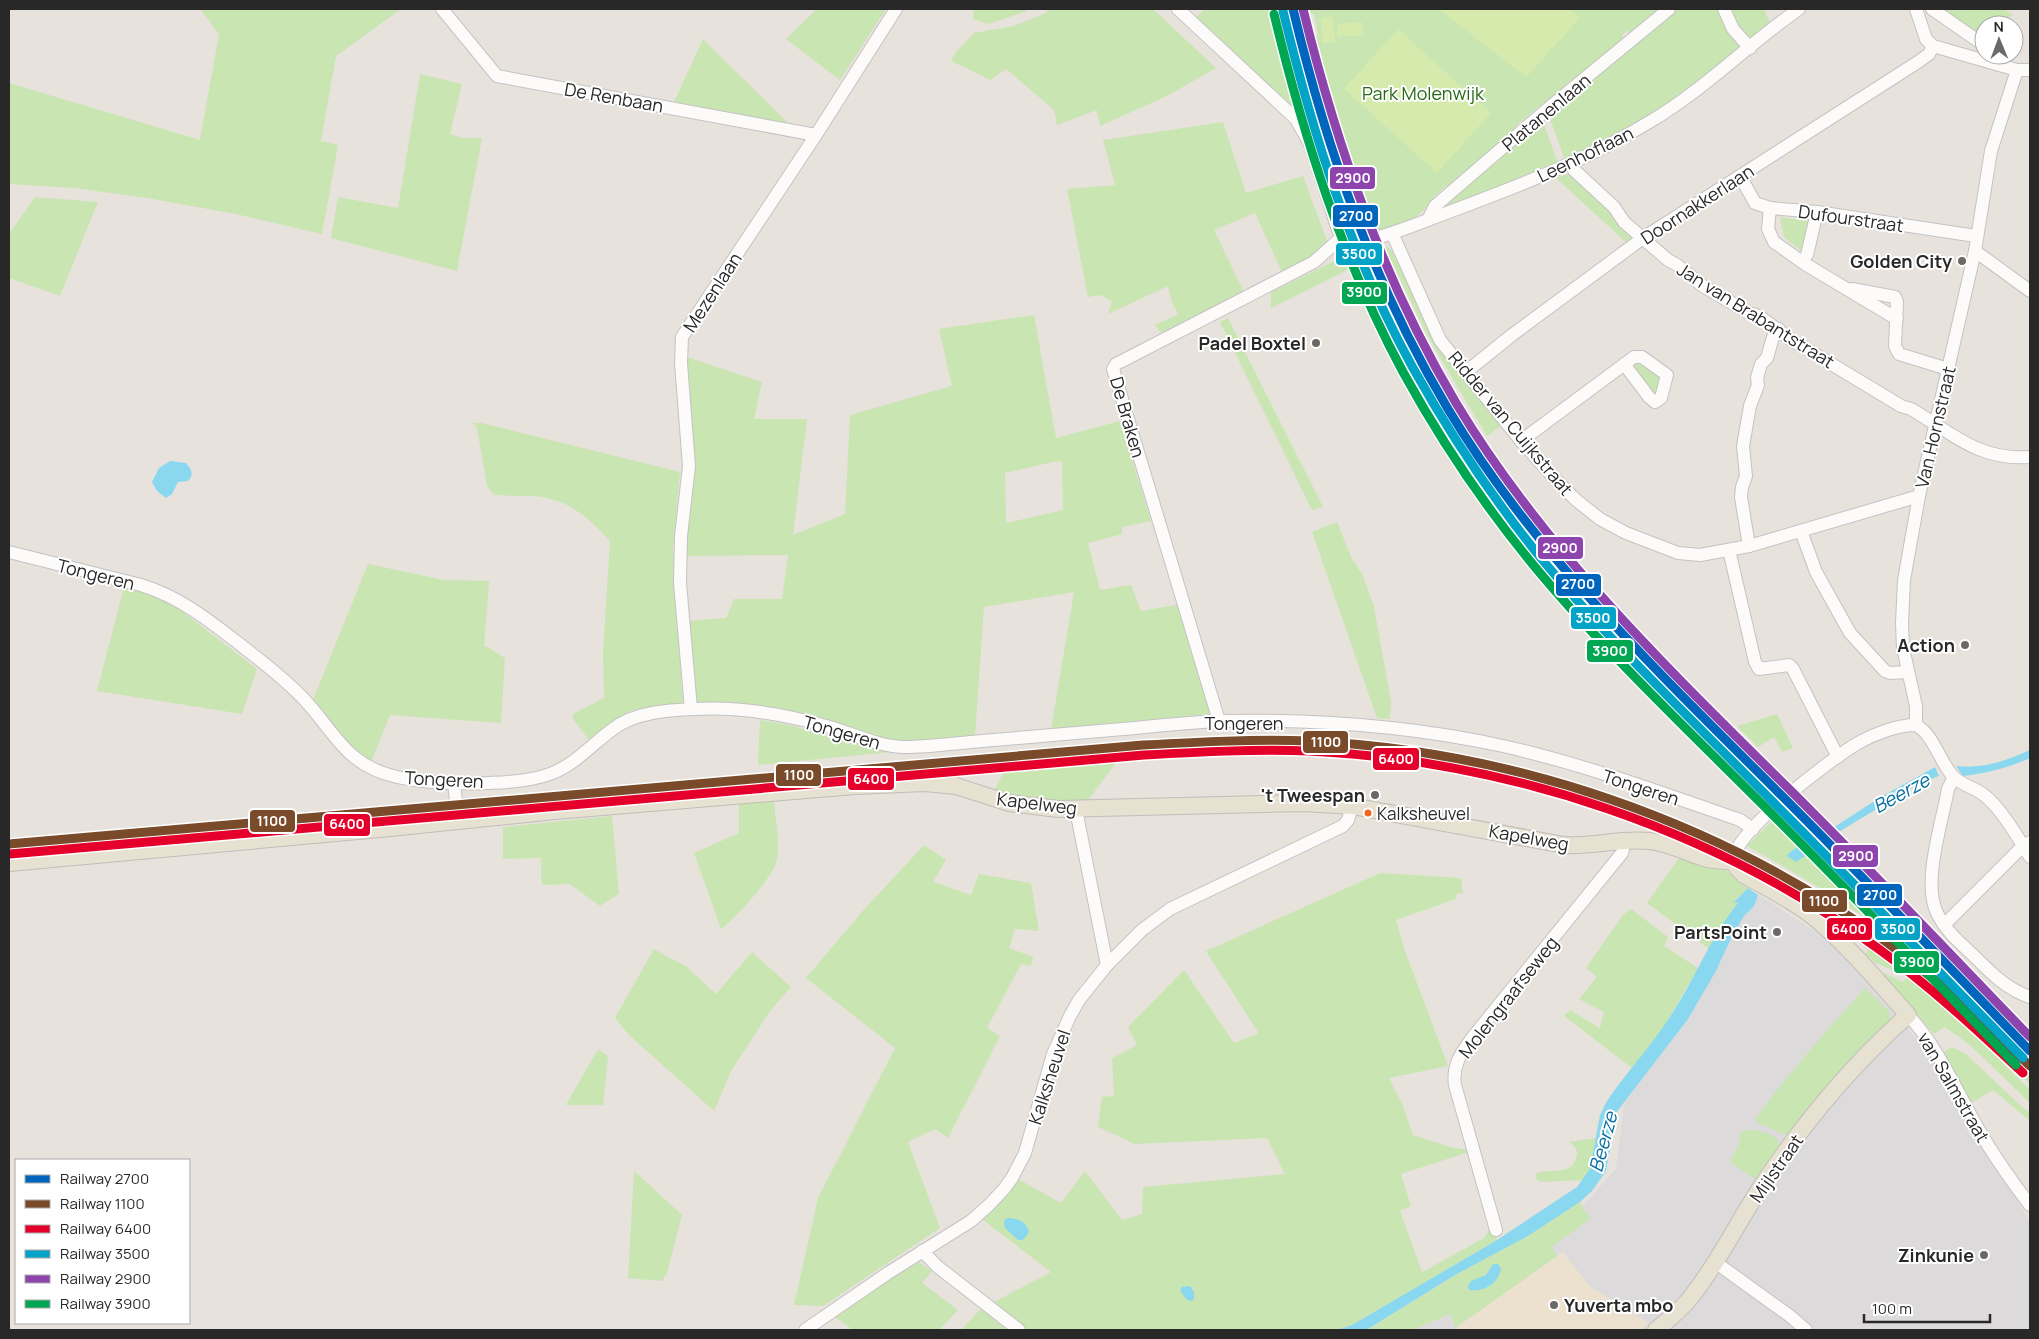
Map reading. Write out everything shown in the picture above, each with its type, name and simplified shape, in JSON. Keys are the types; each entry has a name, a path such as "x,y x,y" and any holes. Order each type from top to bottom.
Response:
{"main road":[{"name":"Kapelweg","path":"9,863 855,786 918,783 956,786 996,800 1025,806 1076,810 1303,803 1352,806 1564,845 1580,846 1638,840 1663,843 1704,858 1734,861"},
{"name":"van Salmstraat","path":"1734,861 1737,868 1744,874 1812,916 1824,926 1856,957 1908,1015"},
{"name":"Mijlstraat","path":"1656,1330 1691,1297 1715,1262 1763,1183 1802,1132 1855,1068 1908,1015"}],"street":[{"name":"De Renbaan","path":"442,9 497,76 816,135"},
{"name":"Mezenlaan","path":"691,709 680,583 681,536 689,466 681,363 682,337 816,135 896,9"},
{"path":"1178,9 1296,119 1311,146 1334,222 1343,236"},
{"name":"Platanenlaan","path":"1428,220 1435,206 1544,112 1669,9"},
{"path":"1724,9 1733,29 1750,48"},
{"name":"Leenhoflaan","path":"1343,236 1355,242 1392,233 1571,164 1652,121 1693,93 1800,9"},
{"path":"1916,9 1926,39 1933,46 1974,55"},
{"path":"1932,9 1974,38"},
{"name":"Doornakkerlaan","path":"1466,372 1643,238 1918,62 1929,54 1933,46"},
{"path":"2007,65 2017,70 2030,70"},
{"name":"Van Hornstraat","path":"1916,725 1916,706 1903,648 1902,604 1904,580 1919,496 1975,251 1991,151 2017,70"},
{"name":"Jan van Brabantstraat","path":"1571,164 1574,170 1614,208 1624,222 1668,260 1677,264 1703,286 1749,313 1760,316 1790,339 1892,401 1911,409 1976,448 1989,454 2012,458 2030,457"},
{"path":"1740,176 1756,203 1770,208 1768,229 1774,242 1805,264 1897,319 1896,346 1899,354 1948,369"},
{"name":"Dufourstraat","path":"1770,208 1817,212 1976,236"},
{"path":"1807,255 1817,212"},
{"name":"Ridder van Cuijkstraat","path":"1392,233 1440,340 1521,441 1576,500 1600,519 1626,533 1652,545 1690,556 1749,546 1919,496"},
{"name":"De Braken","path":"1220,721 1113,369 1116,364 1314,262 1343,236"},
{"path":"1975,251 2030,291"},
{"path":"1749,546 1742,497 1742,487 1746,476 1743,446 1750,406 1758,385 1757,378 1761,364 1766,358 1773,337 1779,329"},
{"path":"1521,441 1624,364"},
{"path":"1801,531 1816,572 1850,634 1885,671 1890,673 1907,672"},
{"path":"1729,550 1755,662 1759,669 1788,665 1793,669 1838,757"},
{"name":"Tongeren","path":"9,552 159,590 183,602 287,682 304,699 352,758 370,769 395,777 419,781 454,783 524,779 549,774 570,764 624,721 654,713 691,709 747,711 806,720 898,747 1220,721 1343,724 1400,730 1487,743 1558,760 1740,820 1753,829"},
{"path":"1734,861 1733,855 1735,850 1753,829 1788,795 1838,757 1866,739 1902,726 1916,725 1927,735 1950,773 1992,802 2028,848 1944,925"},
{"path":"1950,773 1932,873 1934,906 1944,925 1988,970 2004,984 2030,997"},
{"path":"454,783 458,821"},
{"name":"Kalksheuvel","path":"805,1330 922,1251 971,1221 989,1205 1012,1178 1025,1153 1060,1035 1079,1000 1107,966 1159,915 1343,826 1348,820 1352,806"},
{"path":"1076,810 1107,966"},
{"name":"Molengraafseweg","path":"1496,1230 1454,1085 1458,1060 1472,1038 1622,853 1625,841"},
{"name":"van Salmstraat","path":"1908,1015 1926,1035 1976,1125 2030,1205"},
{"path":"922,1251 938,1267 1019,1330"},
{"path":"1715,1262 1790,1316 1806,1330"}],"shaded area":[{"path":"1756,893 1836,945 1934,1059 2030,1222 2030,1330 1413,1330 1451,1314 1579,1210 1616,1169 1624,1105 1721,962 1733,918"},
{"name":"Yuverta mbo","path":"1563,1252 1589,1286 1649,1323 1640,1330 1456,1330 1455,1328"}],"green space":[{"path":"200,9 401,9 336,56 321,141 338,145 322,234 236,214 147,198 74,188 9,184 9,83 200,140 219,34"},
{"path":"817,9 886,9 840,80 786,39"},
{"path":"974,9 1024,9 1027,11 989,24 973,19"},
{"path":"1046,9 1153,9 1216,68 1167,96 1100,126 1097,110 1057,125 1054,110 1006,69 991,80 951,61 956,52 974,33 1014,26 1048,12"},
{"path":"1205,9 1276,9 1293,89 1302,121 1194,19"},
{"name":"Park Molenwijk","path":"1309,9 1661,9 1631,35 1628,30 1622,35 1625,41 1543,109 1539,106 1516,126 1522,129 1445,190 1446,186 1434,197 1431,204 1414,218 1378,231 1350,159 1326,85 1313,35 1318,35 1314,14 1311,14"},
{"path":"1439,9 1569,9 1580,18 1526,77"},
{"path":"1717,9 1731,38 1742,47 1651,116 1566,163 1549,116 1673,10"},
{"path":"1728,9 1764,9 1771,25 1751,40 1741,33"},
{"path":"1941,9 2004,9 2013,15 1974,15 1974,31"},
{"path":"1333,17 1335,42 1322,43 1321,18"},
{"path":"1362,22 1363,35 1337,37 1337,24"},
{"path":"1398,29 1491,113 1437,173 1344,89"},
{"path":"703,39 777,112 789,124 674,102"},
{"path":"420,74 462,84 450,134 463,138 482,138 457,271 331,238 338,197 398,208"},
{"path":"1223,122 1246,193 1303,176 1329,246 1327,250 1282,272 1255,213 1214,230 1244,292 1161,333 1155,325 1178,314 1172,303 1168,286 1108,314 1112,301 1100,295 1088,297 1067,189 1115,185 1103,140"},
{"path":"1543,122 1559,166 1438,211 1539,124"},
{"path":"1570,173 1624,219 1636,237 1628,244 1556,178"},
{"path":"35,197 98,202 60,296 9,278 9,234"},
{"path":"1780,217 1814,222 1804,253 1784,237"},
{"path":"1383,244 1392,251 1438,342 1502,425 1487,436 1428,337"},
{"path":"1347,255 1353,267 1271,308 1271,292"},
{"path":"1034,315 1056,438 1120,421 1151,521 1122,527 1122,534 1088,543 1100,590 1131,585 1141,611 1177,605 1210,711 1209,714 1051,729 1074,592 984,607 975,735 891,743 696,705 688,621 726,618 734,599 782,599 788,555 683,556 684,356 762,382 754,419 807,419 793,535 845,514 850,415 952,386 939,329","holes":["1057,461 1062,462 1063,510 1006,523 1005,473"]},
{"path":"1228,318 1323,507 1312,510 1220,322"},
{"path":"1633,360 1661,373 1660,394 1654,396 1632,369"},
{"path":"473,423 482,423 680,472 673,548 683,706 629,711 589,740 573,719 573,714 604,698 603,653 610,541 584,516 556,500 544,497 493,494 487,486 477,428"},
{"path":"1337,522 1351,557 1363,576 1374,607 1391,702 1390,719 1377,718 1312,532"},
{"path":"368,564 444,580 489,581 484,646 505,658 501,723 390,715 370,765 360,758 313,700"},
{"path":"124,587 163,599 175,606 257,669 242,714 97,691"},
{"path":"1777,714 1793,748 1782,752 1774,737 1758,747 1737,726"},
{"path":"760,720 794,726 840,740 891,752 758,765"},
{"path":"1116,763 1085,804 992,795 1003,773"},
{"path":"774,800 778,841 776,863 767,879 752,898 721,929 694,853 739,833 739,803"},
{"path":"1787,806 1975,998 1974,1000 1920,957 1836,898 1747,846"},
{"path":"612,816 619,894 600,906 570,884 543,885 541,880 541,858 503,859 503,827"},
{"path":"924,845 946,860 933,882 971,895 979,874 1031,883 1039,931 1015,929 1009,948 1033,957 1031,966 1021,964 987,1028 1000,1036 948,1138 935,1129 908,1142 940,1228 823,1306 794,1305 818,1198 895,1048 806,978 861,913"},
{"path":"1682,854 1722,867 1748,888 1735,901 1738,903 1720,927 1709,949 1647,903"},
{"path":"1742,857 1776,877 1771,881 1753,872 1743,862"},
{"path":"1380,873 1461,878 1463,893 1456,894 1456,899 1396,920 1405,951 1448,1066 1389,1078 1403,1106 1413,1135 1450,1147 1468,1150 1469,1152 1401,1174 1411,1206 1400,1211 1422,1272 1484,1238 1492,1225 1497,1240 1352,1325 1337,1330 1026,1330 992,1303 1051,1272 979,1217 1018,1179 1061,1203 1085,1171 1122,1220 1142,1214 1143,1187 1285,1174 1267,1138 1135,1144 1098,1127 1102,1097 1114,1096 1112,1058 1137,1045 1128,1027 1184,970 1234,1043 1257,1034 1258,1032 1206,951"},
{"path":"1781,880 1849,921 1881,943 1913,967 1973,1018 2030,1073 2030,1084 1970,1026 1968,1028 2030,1090 2030,1103 1970,1045 1945,1027 1934,1034 1882,975 1884,973 1903,982 1907,977 1874,962 1870,957 1867,959 1864,955 1871,947 1861,937 1853,944 1776,884"},
{"path":"1631,909 1668,937 1664,946 1698,968 1664,1027 1632,1068 1564,1016 1570,1010 1600,1028 1604,1012 1579,999 1597,977 1586,968 1623,915"},
{"path":"654,949 687,967 716,994 752,952 791,987 770,1011 731,1071 714,1111 629,1035 615,1018"},
{"path":"1865,988 1890,1012 1890,1020 1842,1070 1788,1136 1760,1124 1755,1119 1768,1102 1808,1052"},
{"path":"1952,1047 1966,1054 2023,1108 2030,1112 2030,1121 1993,1090 1971,1103 1943,1052"},
{"path":"598,1049 608,1056 603,1105 566,1105"},
{"path":"1754,1130 1775,1138 1780,1144 1781,1149 1758,1181 1730,1162 1739,1144 1741,1131"},
{"path":"1596,1138 1590,1169 1583,1180 1541,1182 1535,1178 1537,1173 1565,1169 1573,1164 1577,1150 1569,1142"},
{"path":"634,1171 682,1215 667,1273 662,1281 628,1278"},
{"path":"1580,1202 1590,1219 1552,1247 1557,1256 1455,1328 1450,1314 1413,1330 1367,1330 1455,1275 1528,1236"},
{"path":"917,1261 932,1271 922,1283 958,1310 939,1330 853,1330 834,1316"},
{"path":"981,1309 1007,1330 961,1330"}],"water":[{"path":"170,461 186,463 191,469 192,474 188,481 178,482 172,494 166,498 157,491 152,482 159,468"},
{"path":"2030,750 2030,758 1989,772 1963,776 1956,766 1985,765 2012,758"},
{"path":"1935,767 1939,776 1918,784 1837,833 1833,828 1879,798"},
{"path":"1814,841 1820,848 1815,853 1796,862 1787,856 1796,848"},
{"path":"1748,888 1758,895 1754,906 1744,916 1733,934 1716,971 1688,1019 1616,1113 1606,1171 1592,1191 1580,1202 1528,1236 1455,1275 1368,1329 1337,1330 1352,1325 1497,1240 1577,1187 1590,1169 1600,1115 1607,1101 1666,1023 1720,929 1738,903 1734,902"},
{"path":"1007,1218 1018,1220 1026,1225 1029,1232 1023,1240 1018,1240 1005,1228 1004,1221"},
{"path":"1493,1264 1498,1264 1501,1269 1494,1283 1480,1290 1469,1290 1468,1286 1471,1281 1486,1275"},
{"path":"1190,1286 1194,1292 1194,1299 1191,1301 1186,1299 1180,1290 1182,1287"}],"waterway":[{"name":"Beerze","path":"1774,882 1778,879"}],"rail line":[{"name":"2700","path":"1293,9 1306,62 1337,165 1375,265 1421,362 1448,409 1483,463 1560,564 1645,658 2030,1051"},
{"name":"2900","path":"1303,9 1316,61 1347,162 1384,261 1430,356 1456,403 1490,456 1566,556 1650,649 1846,846 2030,1037"},
{"name":"3500","path":"1283,11 1321,149 1336,194 1371,282 1413,368 1458,443 1491,492 1545,563 1627,654 2023,1058"},
{"name":"3900","path":"1274,14 1312,152 1343,242 1361,286 1403,372 1450,450 1484,501 1540,573 1593,633 2016,1065"},
{"name":"1100","path":"9,844 1143,745 1289,740 1386,747 1461,759 1536,777 1609,799 1681,826 1751,859 1817,896 1881,938 1939,984 2030,1066"},
{"name":"6400","path":"10,854 1144,755 1288,750 1384,757 1459,769 1534,786 1607,809 1678,836 1747,868 1813,905 1876,947 1952,1008 2023,1073"}],"place":[{"name":"Golden City","path":"1962,261"},
{"name":"Padel Boxtel","path":"1316,343"},
{"name":"Action","path":"1965,645"},
{"name":"'t Tweespan","path":"1375,795"},
{"name":"Kalksheuvel","path":"1368,813"},
{"name":"PartsPoint","path":"1777,932"},
{"name":"Zinkunie","path":"1984,1255"},
{"name":"Yuverta mbo","path":"1554,1305"}]}
